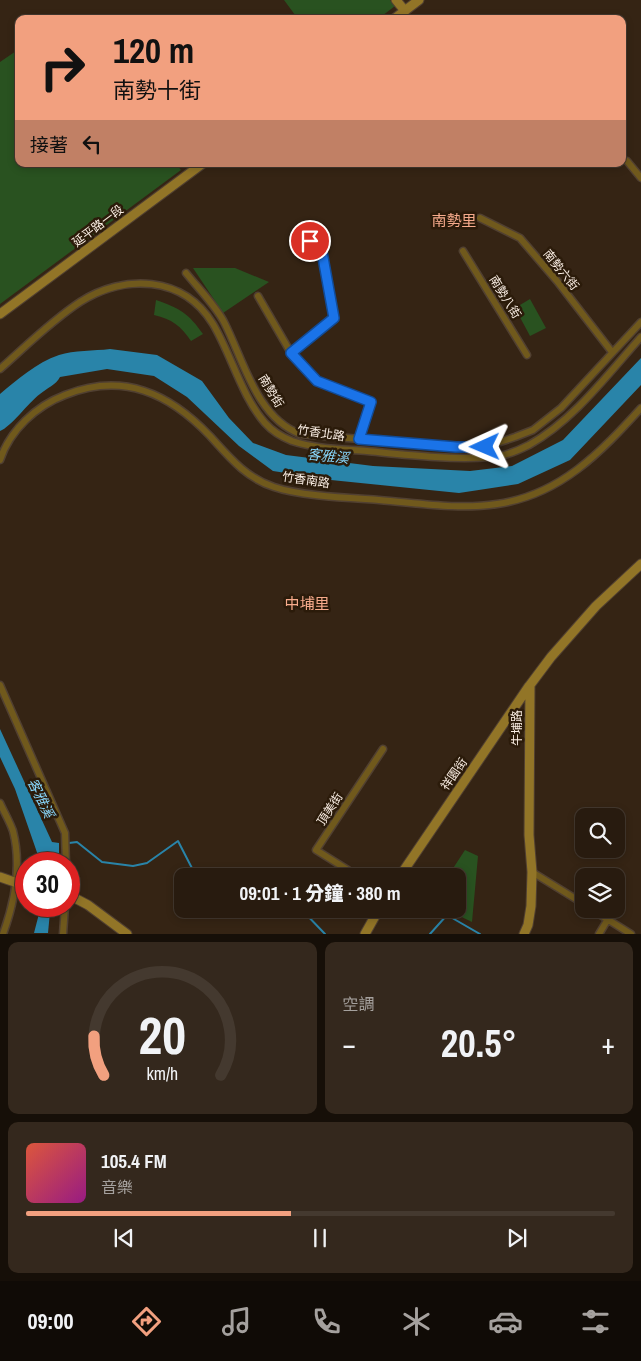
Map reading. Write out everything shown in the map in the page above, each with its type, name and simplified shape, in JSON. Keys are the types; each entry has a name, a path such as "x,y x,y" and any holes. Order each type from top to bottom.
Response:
{"street":[{"path":"396,0 405,11"},
{"path":"400,15 420,0"},
{"path":"627,161 641,178"},
{"name":"延平路一段","path":"0,314 198,167"},
{"name":"南勢六街","path":"480,218 520,238 557,280 612,352"},
{"path":"291,353 334,318 322,252 310,241"},
{"name":"南勢八街","path":"463,251 527,355"},
{"name":"南勢街","path":"186,273 223,320 254,387 272,416 287,429 300,434 456,447 485,447 532,430 561,408 641,322"},
{"name":"竹香北路","path":"0,370 78,304 92,295 127,284 144,282 161,285 192,299 212,323 256,409 276,433 291,440 318,446 456,458 493,457 527,446 554,429 641,338"},
{"path":"258,296 291,353 317,381 371,402 359,439"},
{"name":"竹香南路","path":"0,460 13,434 41,408 56,398 86,387 128,386 146,390 174,405 191,418 240,468 275,488 363,499 462,506 497,504 538,493 571,476 600,453 641,408"},
{"path":"530,685 551,657 596,606 641,564"},
{"name":"祥園街","path":"405,868 530,685"},
{"name":"牛埔路","path":"524,934 531,906 532,872 529,835 530,685"},
{"path":"0,686 66,833 66,852"},
{"path":"507,718 516,714 522,714 530,723"},
{"name":"頂美街","path":"345,868 316,850 383,749"},
{"path":"0,803 13,831 15,866"},
{"path":"532,872 575,898"},
{"path":"0,877 15,884"},
{"path":"3,934 15,892"},
{"path":"80,901 127,934"},
{"path":"63,934 64,917"},
{"path":"365,934 374,918"},
{"path":"599,934 608,919 631,934"}],"green space":[{"path":"284,0 390,0 395,6 383,15 295,15"},
{"path":"15,52 15,167 178,167 181,170 0,304 0,62"},
{"path":"193,268 235,268 269,282 223,313"},
{"path":"530,299 546,328 530,336 515,308"},
{"path":"156,300 183,312 203,334 191,341 176,324 154,315"},
{"path":"465,850 478,856 472,922 464,918 466,918 466,868 453,868"}],"water":[{"name":"客雅溪","path":"110,349 157,355 202,381 229,418 253,443 286,455 373,466 470,471 512,466 563,440 641,358 641,385 570,460 518,484 459,493 331,480 273,471 239,446 187,397 154,376 107,369 60,377 54,384 35,398 9,425 0,431 0,394 28,372 43,362 65,353"},
{"name":"客雅溪","path":"0,729 52,842 59,843 59,852 37,852 15,789 0,757"},
{"path":"38,917 50,917 48,933 34,933"}],"waterway":[{"path":"69,843 77,842 102,862 133,866 147,863 178,841 192,868"},
{"path":"430,934 447,915 480,934"},
{"path":"310,918 325,934"}],"district":[{"name":"南勢里","path":"454,220"},
{"name":"中埔里","path":"307,603"}],"route":[{"path":"310,241 322,252 334,318 291,353 317,381 371,402 359,439 456,447 485,447"}]}
